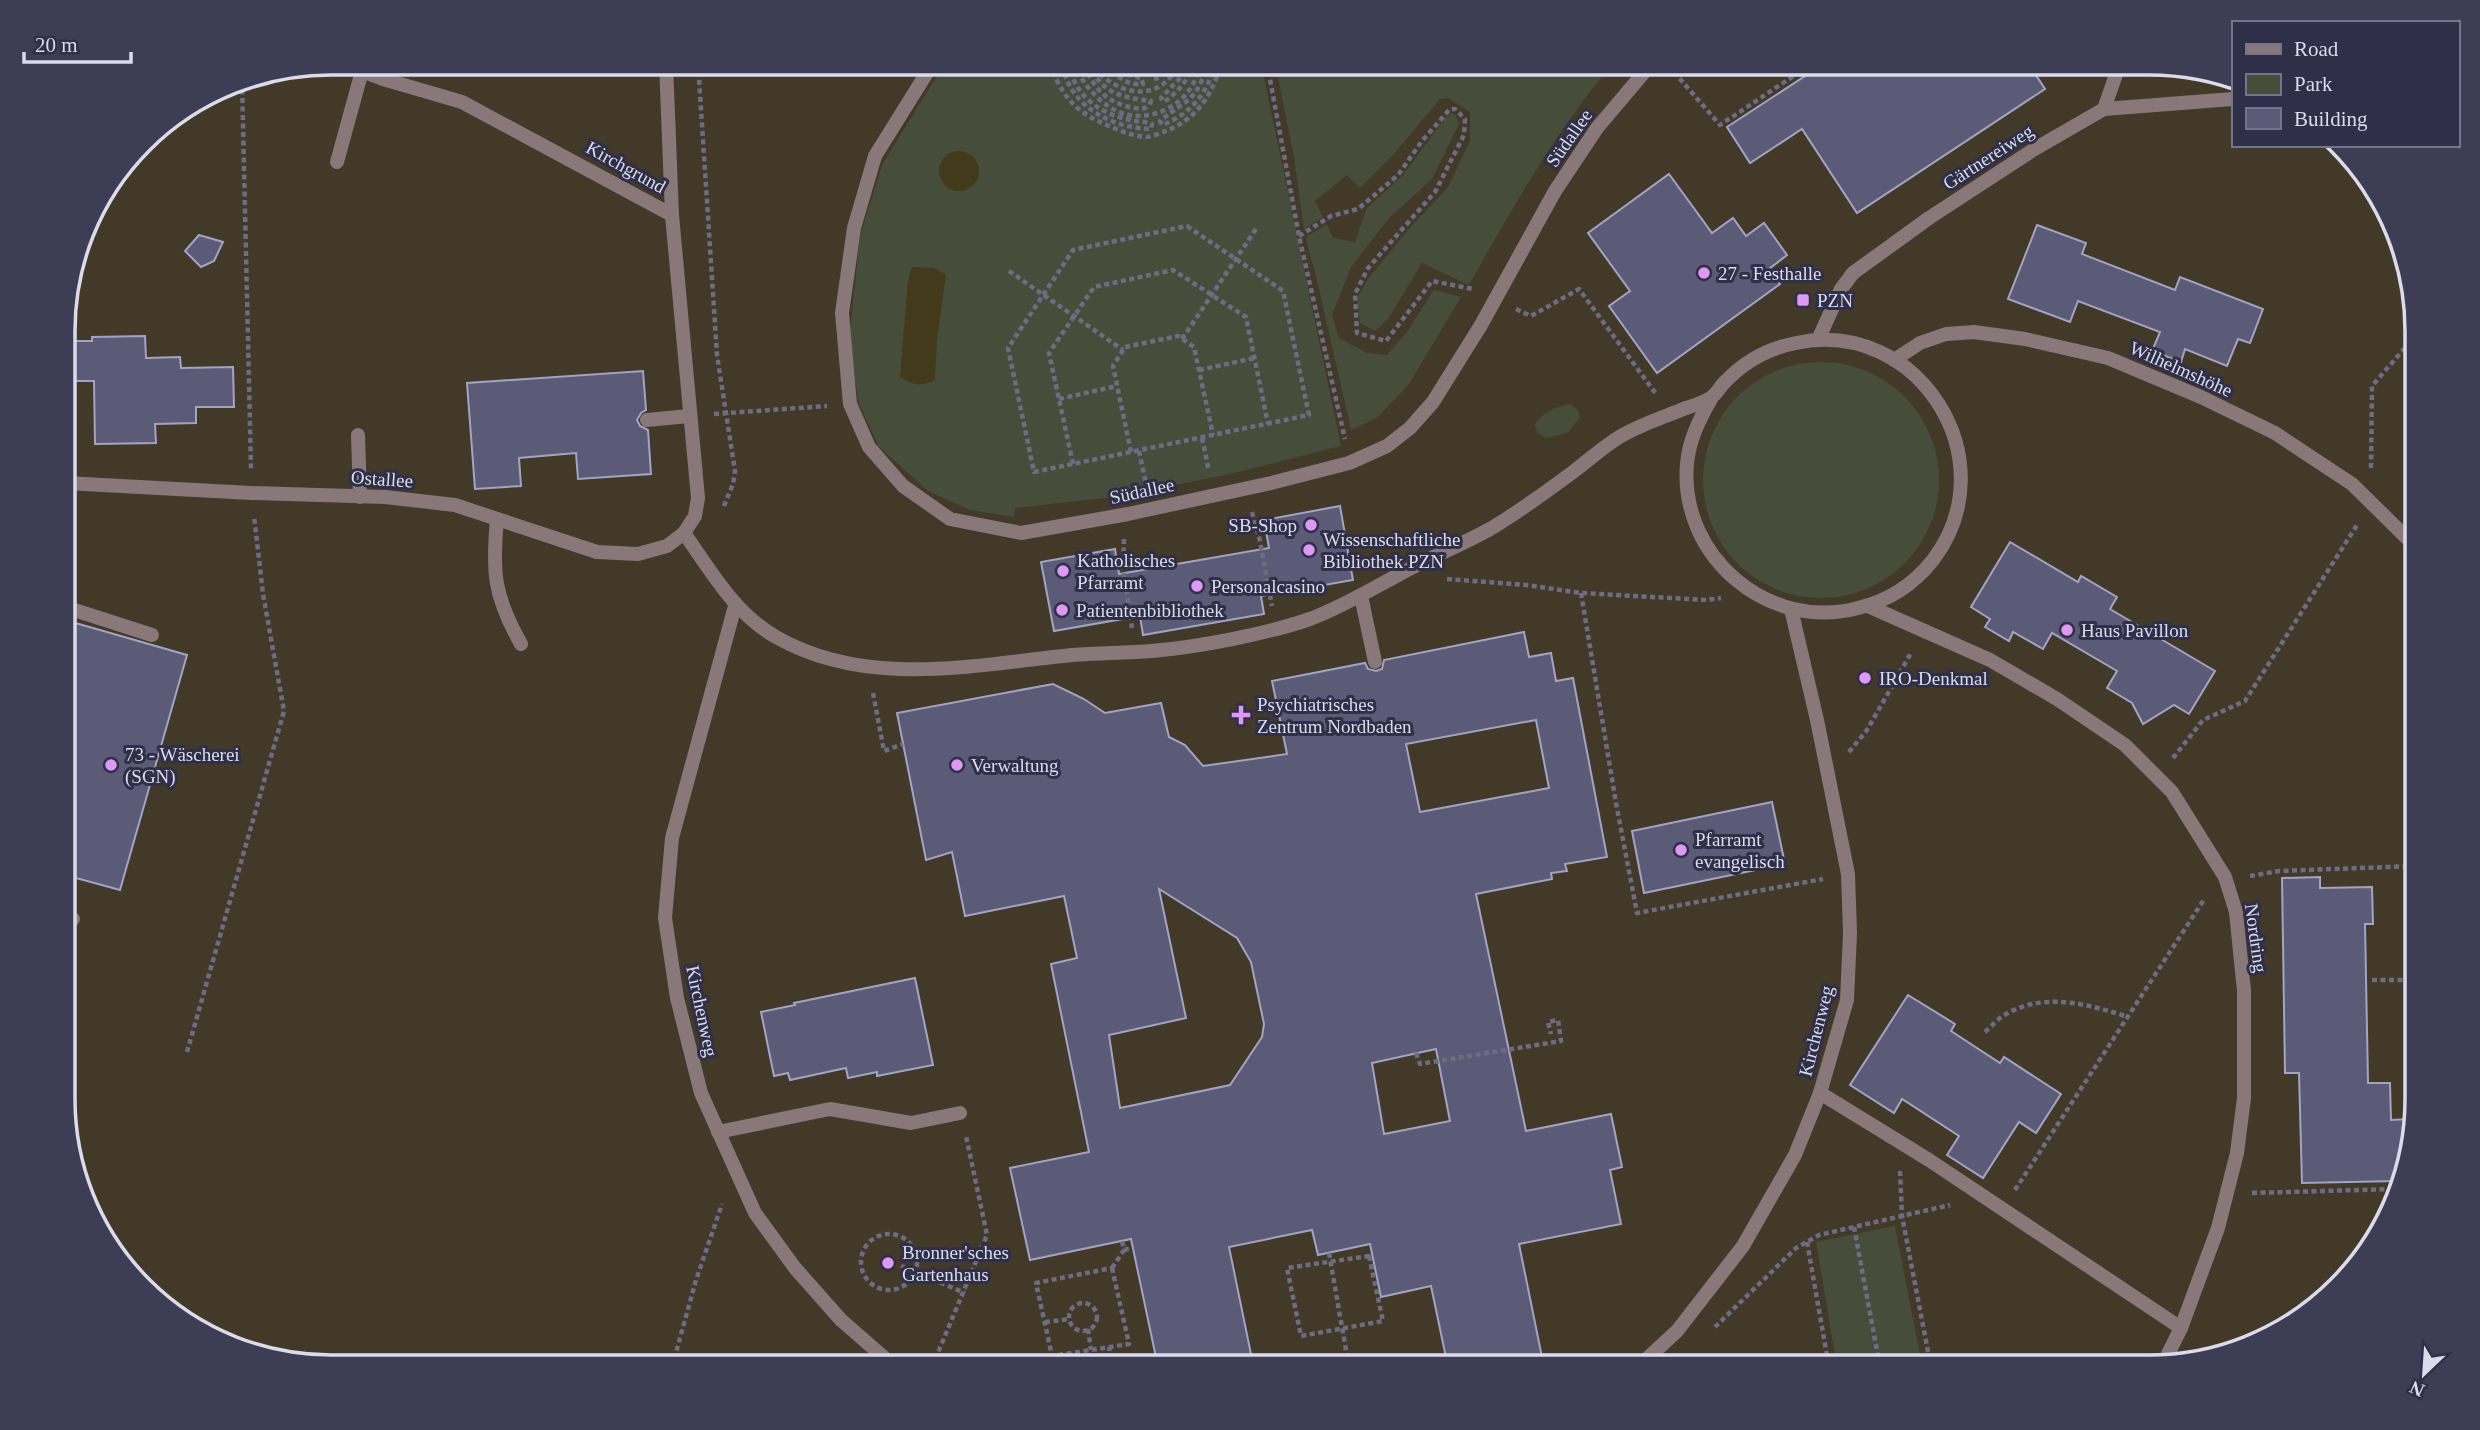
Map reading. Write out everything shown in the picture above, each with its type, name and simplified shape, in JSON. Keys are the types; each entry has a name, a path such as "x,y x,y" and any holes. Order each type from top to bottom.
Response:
{"street":[{"path":"337,162 361,75"},
{"name":"Kirchgrund","path":"375,75 462,102 672,215 698,498 695,516 684,533"},
{"path":"666,75 672,215"},
{"name":"Südallee","path":"926,75 875,156 853,228 842,313 850,404 869,447 903,486 950,519 1021,533 1128,514 1242,489 1349,463 1387,446 1410,428 1433,402 1495,300 1555,191 1597,128 1642,75"},
{"path":"2104,109 2116,75"},
{"name":"Gärtnereiweg","path":"1818,340 1841,289 1853,274 1928,218 2021,157 2104,109 2232,99"},
{"name":"Wilhelmshöhe","path":"1894,360 1920,343 1946,334 1974,332 2025,339 2108,358 2201,397 2275,433 2352,484 2405,536"},
{"path":"1818,340 1860,344 1894,360 1920,380 1945,412 1959,454 1959,495 1949,532 1934,558 1901,589 1868,606 1830,613 1775,605 1746,589 1722,568 1705,545 1690,507 1687,461 1692,438 1711,399 1726,381 1760,355 1779,347 1818,340"},
{"path":"684,533 735,606 778,639 818,655 869,668 973,668 1072,655 1151,651 1223,640 1305,620 1361,596 1489,529 1577,470 1614,440 1636,428 1711,399"},
{"path":"647,420 689,416"},
{"path":"358,435 360,497"},
{"name":"Ostallee","path":"75,484 251,494 385,497 455,505 597,552 638,554 667,546 684,533"},
{"path":"497,520 495,583 505,616 521,644"},
{"path":"1361,596 1375,662"},
{"name":"Kirchenweg","path":"735,606 672,838 665,918 677,998 701,1093 755,1213 795,1268 841,1320 881,1355"},
{"name":"Nordring","path":"1868,606 1990,660 2057,699 2125,745 2172,792 2225,877 2236,912 2244,991 2244,1098 2237,1153 2218,1228 2168,1354"},
{"name":"Kirchenweg","path":"1650,1355 1677,1331 1743,1246 1795,1155 1820,1093 1847,1000 1850,933 1848,874 1791,609"},
{"path":"75,610 152,635"},
{"path":"1820,1093 2003,1208 2180,1328"},
{"path":"718,1132 830,1109 911,1123 961,1112"}],"path":[{"path":"699,75 717,355 735,471 733,484 722,509"},
{"path":"1054,75 1062,94 1080,111 1125,132 1149,137 1178,126 1199,109 1216,85 1218,75"},
{"path":"1066,75 1073,93 1095,113 1133,129 1151,129 1152,124 1147,122 1110,115 1095,107 1080,93 1073,75"},
{"path":"1080,75 1093,94 1107,106 1131,115 1166,110 1185,98 1197,75"},
{"path":"1090,75 1105,97 1131,107 1143,109 1149,106 1151,101 1124,97 1107,90 1095,75"},
{"path":"1101,75 1110,82 1140,93 1155,90 1169,75"},
{"path":"1116,75 1121,80 1143,85 1141,78 1129,75"},
{"path":"1183,75 1161,97 1164,102 1178,92 1189,75"},
{"path":"1203,75 1197,91 1188,102 1160,121 1162,125 1186,112 1200,98 1212,75"},
{"path":"1269,75 1299,236 1349,463"},
{"path":"1677,75 1720,125 1795,75"},
{"path":"187,1052 284,711 263,594 251,494 242,92"},
{"path":"1299,236 1331,216 1358,209 1398,175 1422,141 1450,109 1455,109 1465,119 1464,135 1435,192 1368,268 1355,294 1357,333 1387,341 1432,281 1473,289"},
{"path":"1187,226 1236,259 1283,291 1310,415 1034,472 1008,348 1073,250 1187,226"},
{"path":"1182,339 1256,229"},
{"path":"1073,464 1049,353 1094,287 1173,270 1246,317 1268,424"},
{"path":"1009,271 1123,350"},
{"path":"1495,300 1531,316 1579,289 1671,414"},
{"path":"1131,452 1113,366 1125,347 1178,337 1195,347 1213,435"},
{"path":"2157,777 2203,720 2245,701 2371,503 2372,386 2405,348"},
{"path":"1199,369 1255,358"},
{"path":"1059,399 1117,386"},
{"path":"689,416 850,404"},
{"path":"1202,438 1208,465"},
{"path":"1139,451 1146,483"},
{"path":"1242,489 1260,541 1276,627"},
{"path":"1128,514 1123,568 1136,651"},
{"path":"1397,576 1526,585 1581,593 1706,600 1724,598 1746,589"},
{"path":"1581,593 1637,913 1848,874"},
{"path":"1828,776 1867,730 1924,629"},
{"path":"869,668 884,751 903,744"},
{"path":"2003,1208 2212,887 2225,877 2279,870 2405,866"},
{"path":"2372,980 2405,980"},
{"path":"1985,1032 2005,1014 2039,1002 2083,1003 2127,1017"},
{"path":"1416,1053 1420,1064 1561,1041 1558,1020 1548,1022 1551,1034"},
{"path":"937,1355 987,1235 961,1112"},
{"path":"1898,1141 1902,1216 1929,1355"},
{"path":"675,1355 696,1280 734,1170"},
{"path":"2226,1194 2388,1189"},
{"path":"1711,1331 1796,1248 1819,1235 1985,1198"},
{"path":"1854,1227 1878,1355"},
{"path":"889,1233 899,1235 909,1241 915,1251 915,1272 909,1282 900,1288 878,1288 862,1273 862,1251 869,1241 878,1236 889,1233"},
{"path":"1122,1241 1124,1250"},
{"path":"1807,1242 1827,1355"},
{"path":"1052,1355 1036,1283 1112,1268 1124,1250 1132,1248"},
{"path":"1329,1252 1347,1355"},
{"path":"1369,1256 1383,1321 1301,1336 1287,1268 1330,1262 1369,1256"},
{"path":"901,1266 965,1293"},
{"path":"1058,1355 1129,1344 1112,1268"},
{"path":"1089,1304 1096,1310 1096,1319 1088,1329 1075,1328 1070,1319 1070,1311 1076,1305 1089,1304"},
{"path":"1045,1322 1070,1319"},
{"path":"1088,1329 1091,1350"},
{"path":"1109,1347 1110,1355"}],"shaded area":[{"name":"Psychiatrisches Zentrum Nordbaden","path":"2149,75 2182,77 2232,89 2232,147 2327,147 2352,175 2385,233 2403,298 2405,1099 2403,1132 2396,1165 2385,1197 2370,1227 2352,1255 2330,1280 2291,1312 2247,1335 2215,1346 2182,1353 2149,1355 331,1355 298,1353 265,1346 233,1335 203,1320 175,1302 150,1280 118,1241 95,1197 77,1132 77,298 89,249 102,218 118,189 150,150 189,118 218,102 265,84 298,77"}],"green space":[{"path":"938,75 1264,75 1341,446 1230,474 1121,496 1015,508 1014,517 970,510 928,491 879,447 859,404 849,340 860,236 882,165"},
{"path":"1277,75 1604,75 1553,143 1469,285 1422,263 1388,319 1375,331 1360,323 1357,298 1368,279 1408,230 1448,187 1470,141 1470,112 1448,98 1440,99 1393,155 1360,188 1347,175 1315,201 1323,217 1304,229 1294,157"},
{"path":"1452,113 1459,124 1432,179 1389,218 1351,267 1332,315 1339,338 1367,353 1387,355 1407,332 1434,290 1461,297 1409,384 1377,418 1351,430 1307,236 1327,224 1333,238 1355,242 1367,208 1403,175 1446,117"},
{"path":"1809,362 1833,362 1877,376 1905,396 1930,435 1937,457 1937,503 1930,525 1905,564 1877,584 1855,593 1833,598 1809,598 1765,584 1746,572 1729,555 1708,514 1703,492 1703,468 1717,424 1729,405 1746,388 1787,367"},
{"path":"1571,404 1578,410 1580,418 1567,433 1546,438 1537,433 1535,424 1542,416 1555,408"},
{"path":"1895,1226 1920,1355 1835,1355 1816,1242"}],"sand":[{"path":"959,151 967,152 973,157 978,163 978,179 973,185 967,190 959,191 951,190 945,185 940,179 939,171 940,163 945,157 951,152"},
{"path":"912,267 933,268 946,274 937,340 935,380 925,384 913,383 900,377 908,280"}],"building":[{"path":"1807,75 2036,75 2045,89 1857,213 1802,129 1750,163 1727,127"},
{"name":"27 - Festhalle","path":"1669,174 1712,233 1733,218 1746,236 1764,223 1787,255 1769,269 1780,284 1657,373 1609,306 1630,291 1588,233"},
{"path":"2037,225 2086,243 2082,254 2175,290 2180,277 2263,309 2250,343 2238,339 2227,366 2185,349 2181,362 2152,351 2160,332 2078,301 2070,322 2008,299"},
{"path":"199,235 223,242 214,261 201,267 185,251"},
{"path":"145,336 146,358 180,357 181,368 233,367 234,407 196,407 196,423 155,424 156,443 95,444 94,381 75,381 75,341 92,341 92,337"},
{"path":"643,371 646,410 637,420 640,426 648,430 651,474 578,479 576,453 519,458 521,486 475,489 467,383"},
{"path":"1340,506 1353,580 1261,596 1264,614 1143,635 1140,616 1054,631 1041,562 1115,549 1119,574 1269,548 1264,520"},
{"name":"Haus Pavillon","path":"2010,542 2078,582 2081,576 2117,597 2110,609 2215,671 2189,714 2174,705 2143,724 2132,703 2107,688 2117,671 2052,633 2043,649 2013,632 2009,641 1985,627 1990,619 1971,607"},
{"name":"73 - Wäscherei (SGN)","path":"75,623 187,655 120,890 75,878"},
{"path":"1524,632 1529,657 1551,653 1556,681 1573,678 1607,857 1565,864 1567,871 1551,873 1552,879 1476,894 1526,1131 1611,1114 1622,1167 1610,1170 1621,1224 1519,1244 1542,1355 1445,1355 1431,1286 1381,1297 1370,1244 1318,1255 1312,1230 1229,1247 1251,1355 1155,1355 1131,1239 1030,1260 1010,1168 1089,1152 1051,964 1077,958 1064,896 965,916 952,852 926,860 897,713 1053,684 1105,713 1161,703 1169,737 1185,745 1203,766 1287,754 1272,681 1365,663 1368,669 1382,669 1384,660","holes":["1536,720 1549,788 1420,812 1406,744","1159,889 1237,938 1251,962 1264,1024 1262,1037 1230,1085 1120,1108 1109,1035 1186,1018","1436,1049 1450,1121 1384,1134 1372,1063"]},
{"path":"1772,802 1785,864 1644,893 1632,831"},
{"path":"2320,877 2320,888 2372,887 2373,924 2365,924 2368,1083 2390,1083 2391,1120 2404,1119 2400,1149 2391,1181 2302,1183 2299,1073 2285,1073 2282,878"},
{"path":"915,978 933,1065 877,1076 877,1072 848,1078 846,1068 790,1080 788,1073 774,1076 761,1012"},
{"path":"1908,995 1955,1024 1951,1031 2000,1063 2004,1057 2061,1094 2036,1133 2019,1122 1983,1178 1947,1155 1959,1136 1902,1099 1894,1113 1850,1085"}],"place":[{"name":"27 - Festhalle","path":"1704,273"},
{"name":"PZN","path":"1803,300"},
{"name":"SB-Shop","path":"1311,525"},
{"name":"Wissenschaftliche Bibliothek PZN","path":"1309,550"},
{"name":"Katholisches Pfarramt","path":"1063,571"},
{"name":"Personalcasino","path":"1197,586"},
{"name":"Patientenbibliothek","path":"1062,610"},
{"name":"Haus Pavillon","path":"2067,630"},
{"name":"IRO-Denkmal","path":"1865,678"},
{"name":"Psychiatrisches Zentrum Nordbaden","path":"1241,715"},
{"name":"73 - Wäscherei (SGN)","path":"111,765"},
{"name":"Verwaltung","path":"957,765"},
{"name":"Pfarramt evangelisch","path":"1681,850"},
{"name":"Bronner'sches Gartenhaus","path":"888,1263"}]}
